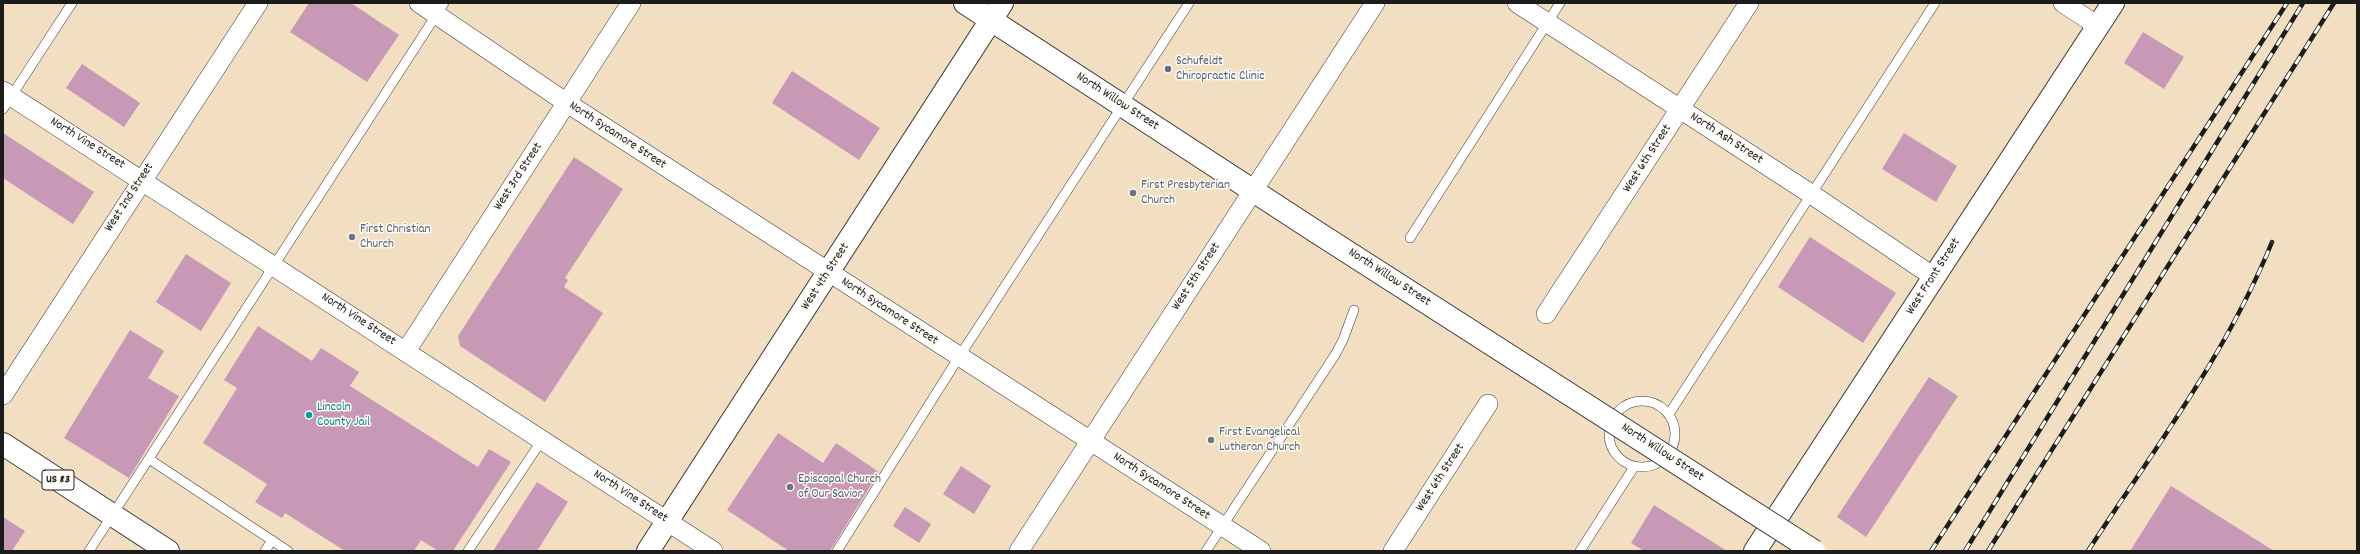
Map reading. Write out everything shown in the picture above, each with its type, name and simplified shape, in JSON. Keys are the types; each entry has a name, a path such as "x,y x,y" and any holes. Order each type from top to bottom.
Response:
{"main road":[{"name":"North Willow Street","path":"965,3 997,12 1123,106 1814,551"},
{"name":"West Front Street","path":"1755,551 2113,3"},
{"name":"West 4th Street","path":"648,551 997,12"},
{"name":"US 83","path":"3,444 168,551"}],"street":[{"name":"West 2nd Street","path":"3,395 142,179 258,3"},
{"name":"North Sycamore Street","path":"419,3 440,9 566,103 1261,551"},
{"name":"West 3rd Street","path":"406,351 632,3"},
{"name":"West 5th Street","path":"1020,551 1375,3"},
{"name":"North Ash Street","path":"1517,3 1811,194 1934,277"},
{"name":"West 6th Street","path":"1546,314 1749,3"},
{"path":"2064,3 2098,26"},
{"name":"North Vine Street","path":"6,99 142,179 713,551"},
{"name":"West 6th Street","path":"1393,551 1488,404"},
{"name":"North Willow Street","path":"1670,452 1775,520"}],"lane":[{"path":"6,99 72,3"},
{"path":"838,551 958,357 1189,3"},
{"path":"1410,238 1560,3"},
{"path":"1669,414 1935,3"},
{"path":"90,551 273,265 390,89 440,9"},
{"path":"1206,551 1335,355 1343,340 1354,310"},
{"path":"1637,400 1649,401 1658,404 1669,414 1674,424 1675,440 1670,452 1662,461 1646,467 1634,467 1617,457 1610,444 1608,433 1611,421 1618,411 1627,404 1637,400"},
{"path":"468,551 542,440"},
{"path":"149,459 288,551"},
{"path":"1580,551 1634,467"},
{"path":"265,551 272,540"}],"building":[{"path":"309,3 351,3 399,35 367,82 290,32"},
{"path":"2143,32 2184,57 2164,89 2124,63"},
{"path":"82,64 140,103 124,127 66,88"},
{"path":"792,71 880,128 859,160 772,103"},
{"path":"3,133 94,192 73,224 3,178"},
{"path":"1904,133 1957,166 1936,202 1882,169"},
{"path":"574,157 623,189 565,278 568,280 564,287 603,313 545,402 460,346 458,336"},
{"path":"1810,237 1896,293 1863,343 1778,287"},
{"path":"186,254 231,283 201,331 156,302"},
{"name":"Lincoln County Jail","path":"258,326 312,361 321,348 359,372 350,386 478,467 489,449 511,462 453,551 438,551 421,540 414,551 345,551 285,513 282,518 255,502 267,484 203,443 237,388 224,380"},
{"path":"130,330 164,351 148,378 179,396 129,478 64,438"},
{"path":"1929,377 1958,396 1866,537 1837,517"},
{"path":"778,433 823,463 836,443 879,472 830,551 789,551 727,510"},
{"path":"961,466 991,486 974,514 943,494"},
{"path":"537,482 568,502 537,551 493,551"},
{"path":"2171,486 2274,551 2130,551"},
{"path":"1654,505 1727,551 1644,551 1631,543"},
{"path":"905,507 931,524 919,543 893,526"},
{"path":"3,517 25,531 12,551 3,551"}],"railway":[{"path":"1931,551 2287,3"},
{"path":"1965,551 2303,3"},
{"path":"1988,551 2334,3"},
{"path":"2088,551 2188,401 2233,323 2254,283 2272,242"}],"place":[{"name":"Schufeldt Chiropractic Clinic","path":"1168,69"},
{"name":"First Presbyterian Church","path":"1133,193"},
{"name":"First Christian Church","path":"352,237"},
{"name":"Lincoln County Jail","path":"309,415"},
{"name":"First Evangelical Lutheran Church","path":"1211,440"},
{"name":"Episcopal Church of Our Savior","path":"790,487"}]}
